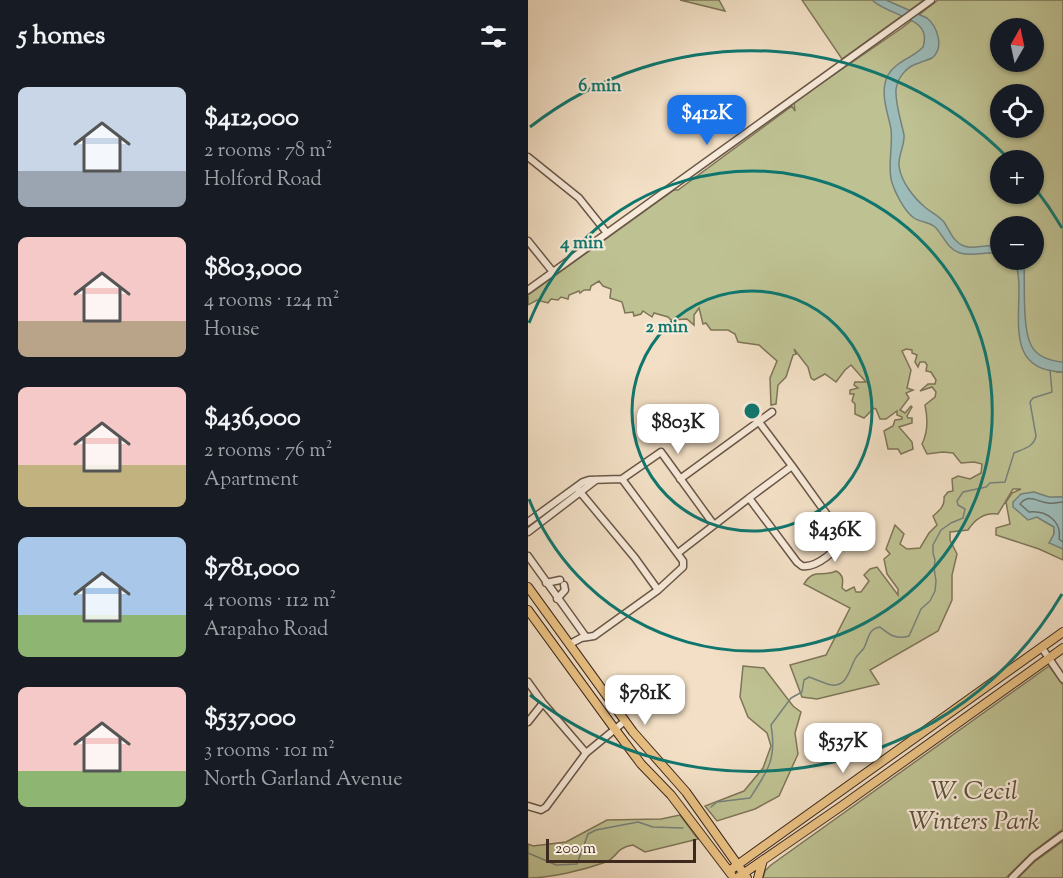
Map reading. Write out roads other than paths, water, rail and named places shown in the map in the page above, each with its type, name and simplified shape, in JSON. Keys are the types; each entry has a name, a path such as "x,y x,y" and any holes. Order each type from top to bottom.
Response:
{"main road":[{"path":"528,587 625,721 686,792 738,865 738,876"},
{"path":"528,610 641,764 671,795 738,876"},
{"path":"738,865 1063,632"},
{"path":"738,876 764,860 1063,648"},
{"path":"758,878 764,860"}],"street":[{"path":"528,290 929,2"},
{"path":"528,157 579,198 607,233"},
{"path":"528,241 554,272"},
{"path":"680,479 772,412"},
{"path":"749,498 802,566 814,565 839,545 842,536 759,422"},
{"path":"528,522 596,480 622,479 661,452 714,525"},
{"path":"678,553 792,466"},
{"path":"570,644 581,638 594,636 658,590 682,567 683,561 678,553 622,479"},
{"path":"528,532 578,490"},
{"path":"578,490 635,558 658,590"},
{"path":"528,556 586,638"},
{"path":"546,583 562,583 565,590 557,599"},
{"path":"1042,648 1063,679"},
{"path":"528,682 586,753"},
{"path":"528,722 543,703"},
{"path":"528,806 542,810 546,807 586,753 625,721"},
{"path":"1012,878 1033,857 1063,835"}],"water":[{"path":"872,0 886,0 927,18 934,26 939,43 936,54 932,58 907,69 896,89 897,106 904,135 899,166 905,184 921,204 944,222 954,239 960,244 973,247 990,245 990,253 970,254 956,251 935,227 910,215 892,184 891,129 884,95 885,82 895,66 923,47 924,37 922,29 916,23"},
{"path":"1017,270 1024,270 1026,328 1031,345 1045,358 1063,362 1063,372 1041,368 1028,359 1021,345"},
{"path":"1034,492 1049,497 1063,497 1063,549 1049,543 1054,534 1054,527 1037,517 1028,520 1013,507 1013,502 1021,494"}],"waterway":[{"path":"711,807 717,802 750,798 770,764 773,747 771,725 791,698 802,692 804,680 809,677 829,684 841,683 864,648 871,632 876,628 880,627 897,637 909,636 921,609 930,601 935,591 933,545 941,530 963,518 965,509 958,505 957,501 963,492 986,487 990,483 1005,482 1014,453 1033,443 1036,436 1030,402 1033,398 1052,392 1050,370"},
{"path":"528,853 556,865 577,864 588,834 596,830 638,822 653,827 683,828"}],"park label":[{"name":"W. Cecil Winters Park","path":"974,807"}]}
